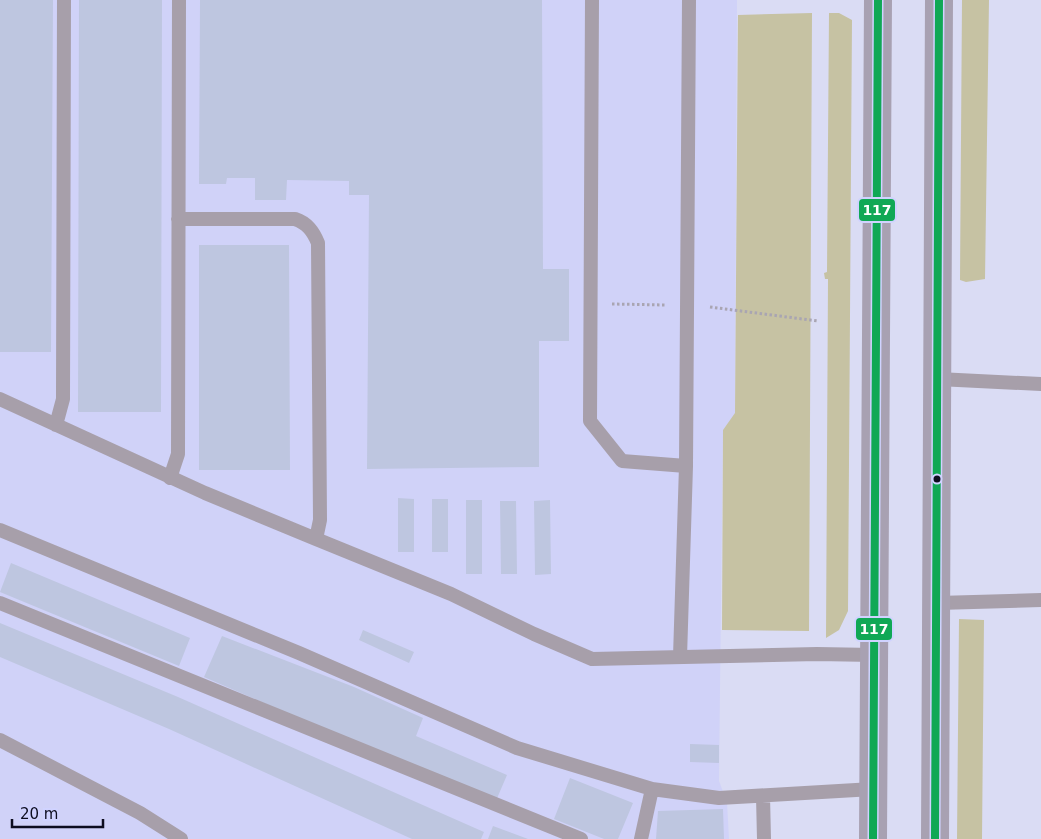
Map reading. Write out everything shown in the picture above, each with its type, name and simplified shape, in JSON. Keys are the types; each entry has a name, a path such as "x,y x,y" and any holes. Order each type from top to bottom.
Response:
{"main road":[{"path":"873,839 878,0"},
{"path":"934,839 938,603 939,0"}],"lane":[{"path":"56,425 62,409 63,394 64,0"},
{"path":"170,478 178,454 180,0"},
{"path":"592,0 590,421 622,461 686,466"},
{"path":"680,657 686,466 689,0"},
{"path":"178,219 295,219 306,225 315,237 318,249 320,520 316,539"},
{"path":"938,379 1041,384"},
{"path":"0,399 170,478 452,594 534,634 592,659 874,656"},
{"path":"0,530 299,652 517,748 652,789 719,798 873,789"},
{"path":"938,603 1041,600"},
{"path":"0,603 581,839"},
{"path":"0,740 140,813 181,839"},
{"path":"641,839 652,789"},
{"path":"763,796 764,839"}],"path":[{"path":"591,304 688,305 736,309 818,321"}],"shaded area":[{"path":"0,0 737,0 735,414 723,430 719,781 727,802 729,839 0,839"},
{"path":"962,0 989,0 985,279 966,282 960,280"},
{"path":"812,13 809,631 722,630 723,430 735,413 738,15"},
{"path":"829,13 839,13 852,20 848,611 839,630 826,638 828,279 825,279 824,273 827,272"},
{"path":"959,619 984,620 982,839 957,839"}],"building":[{"path":"0,0 53,0 51,352 0,352"},
{"path":"79,0 162,0 161,412 78,412"},
{"path":"200,0 542,0 543,269 569,269 569,341 539,341 539,467 367,469 369,195 349,195 349,181 287,180 286,200 255,200 255,178 227,178 226,184 199,184"},
{"path":"199,245 289,245 290,470 199,470"},
{"path":"398,498 414,499 414,552 398,552"},
{"path":"432,499 448,499 448,552 432,552"},
{"path":"466,500 482,500 482,574 466,574"},
{"path":"550,500 551,574 535,575 534,501"},
{"path":"500,501 516,501 517,574 501,574"},
{"path":"11,563 190,638 179,666 0,592"},
{"path":"0,623 178,697 484,832 481,839 412,839 169,729 0,657"},
{"path":"363,630 414,652 409,663 359,640"},
{"path":"222,636 354,687 423,718 416,736 507,775 495,803 204,677"},
{"path":"690,744 719,745 719,763 690,762"},
{"path":"570,778 633,803 618,839 604,839 554,819"},
{"path":"723,809 724,839 656,839 658,811"},
{"path":"493,826 528,839 488,839"}],"transit line":[{"name":"117","path":"873,839 878,0"},
{"name":"117","path":"935,839 939,0"}]}
